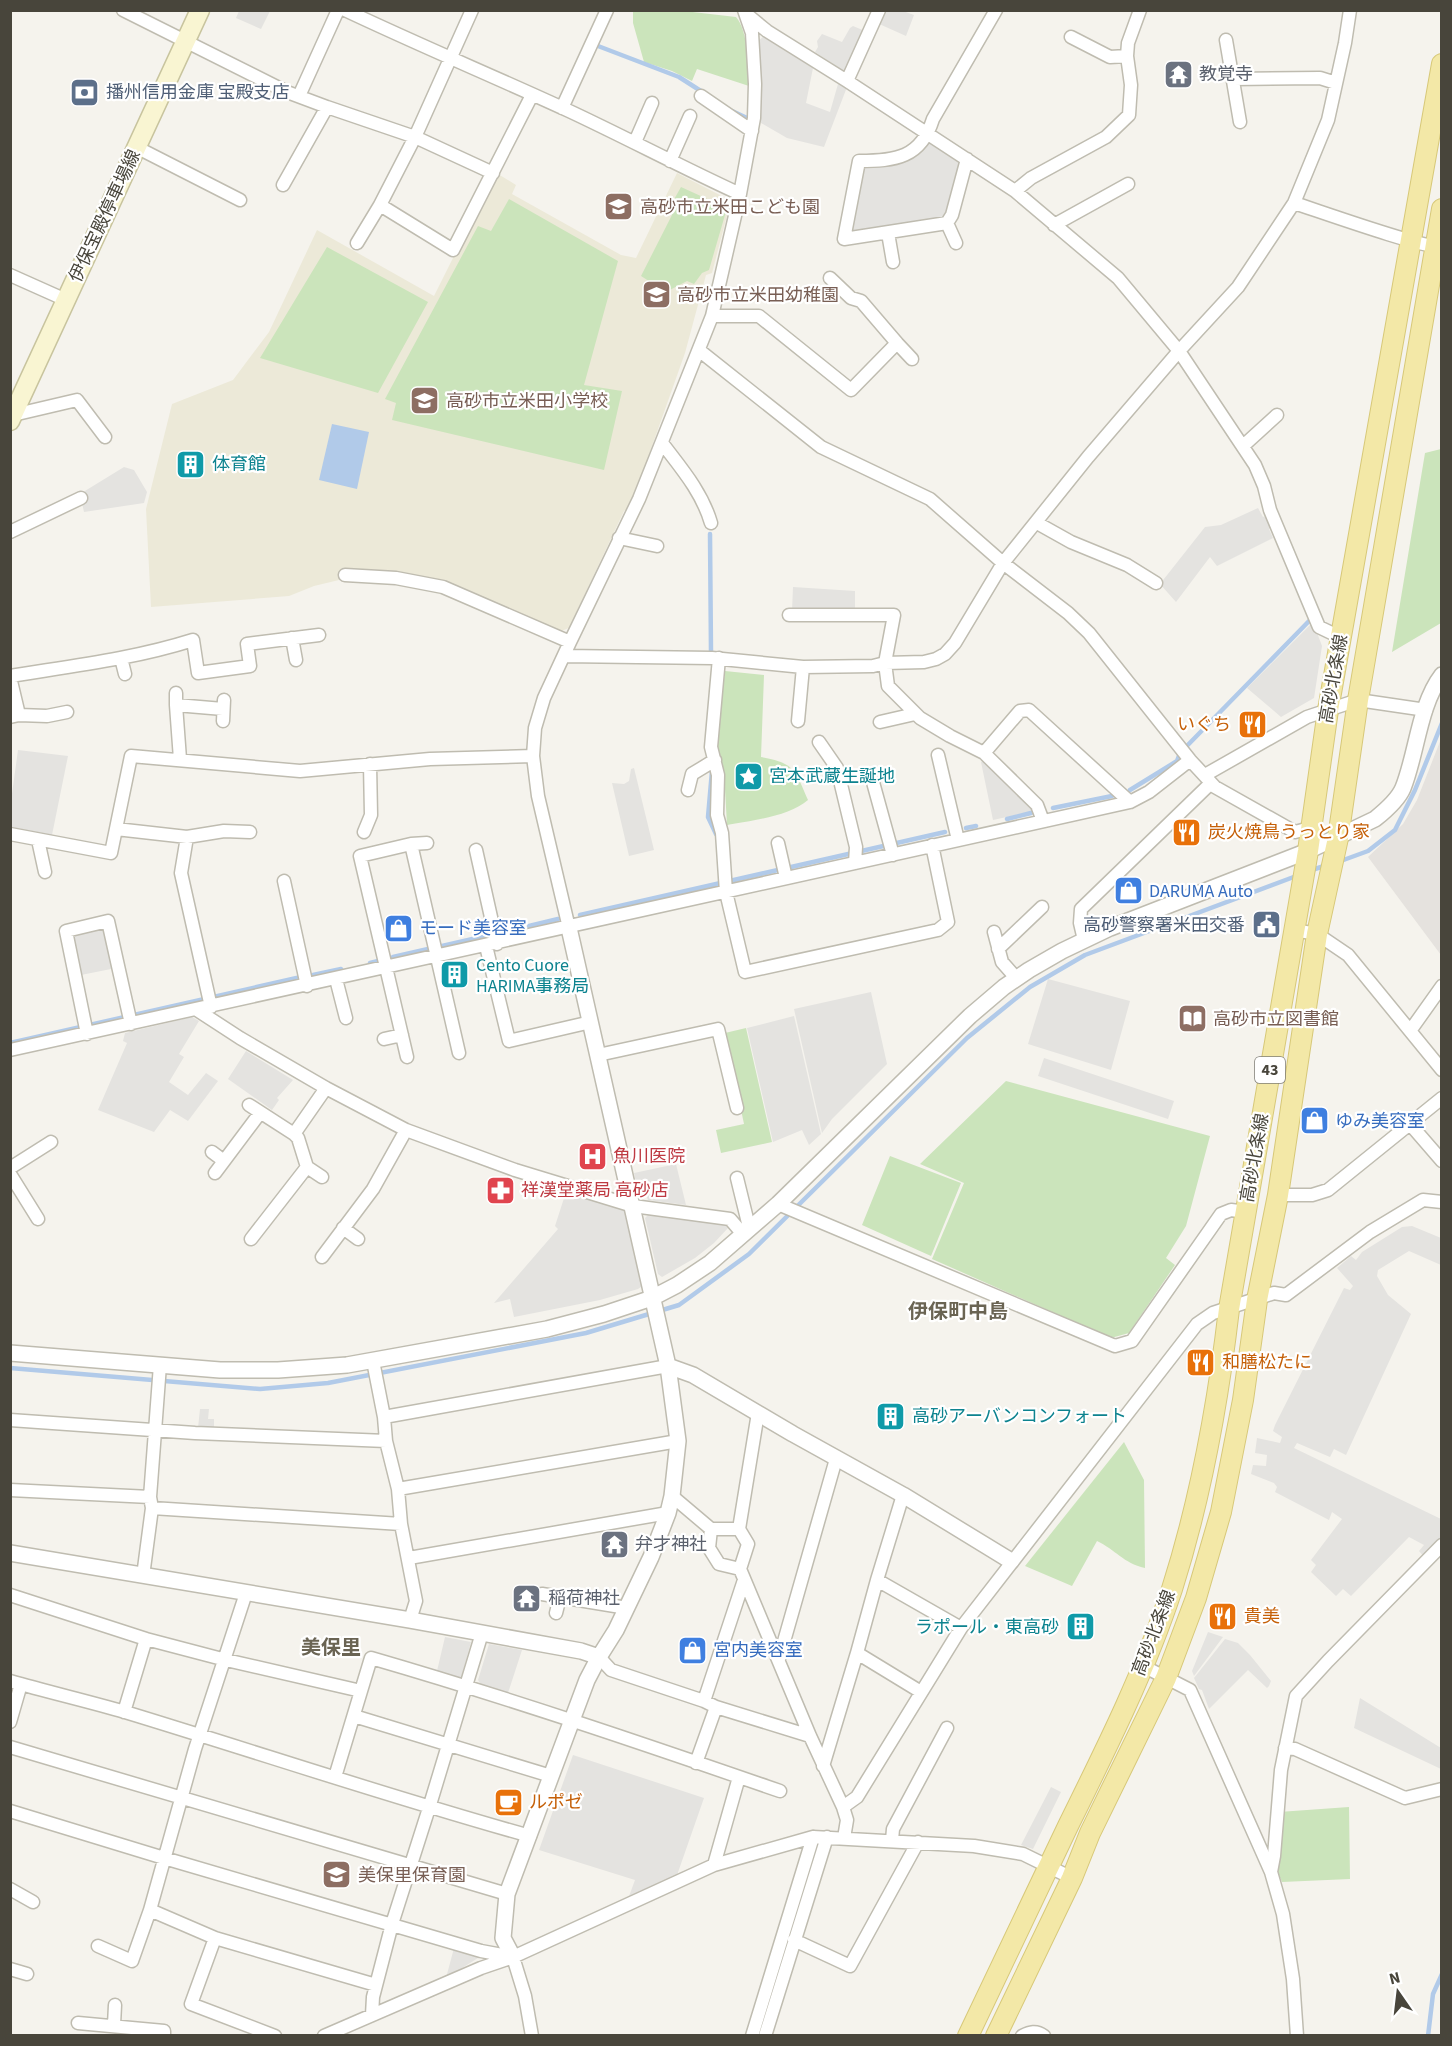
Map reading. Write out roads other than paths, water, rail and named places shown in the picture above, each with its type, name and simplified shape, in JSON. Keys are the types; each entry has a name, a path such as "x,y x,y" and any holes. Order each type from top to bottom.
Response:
{"main road":[{"name":"伊保宝殿停車場線","path":"12,418 200,10"},
{"name":"高砂北条線","path":"968,2036 1110,1740 1143,1666 1172,1589 1191,1521 1220,1382 1229,1309 1308,851 1328,710 1442,64"},
{"name":"高砂北条線","path":"996,2036 1072,1878 1090,1833 1166,1678 1196,1598 1221,1512 1243,1400 1257,1300 1278,1195 1317,934 1338,838 1358,700 1438,246 1442,209"}],"street":[{"path":"123,10 286,92 415,137 493,173"},
{"path":"299,96 338,10"},
{"path":"345,10 635,142 740,194"},
{"path":"357,243 380,205 415,137 472,10"},
{"path":"562,108 608,10"},
{"path":"967,159 952,215 947,223 844,239 859,161 886,161 902,156 928,135 933,119 996,10"},
{"path":"1015,191 1031,178 1106,137 1129,115 1131,85 1127,56 1128,43 1140,10"},
{"path":"564,656 719,658 803,667 873,666 885,663 924,662 945,654 955,643 1004,563 1088,457 1179,351 1238,287 1294,203 1328,120 1350,10"},
{"path":"743,11 767,31 1015,191 1119,278 1179,351 1244,446 1264,486 1270,510 1319,627 1342,638"},
{"path":"532,2036 525,1996 513,1957 503,1938 507,1894 574,1720 587,1680 616,1630 660,1535 672,1496 678,1441 668,1366 538,796 533,756 535,728 544,698 639,499 700,351 712,316 752,131 755,84 752,33 743,11"},
{"path":"847,81 877,11"},
{"path":"1071,37 1110,57 1127,56"},
{"path":"1226,40 1240,122"},
{"path":"1233,79 1320,78 1336,83"},
{"path":"380,205 453,250 532,96"},
{"path":"701,96 752,131"},
{"path":"635,142 652,103"},
{"path":"283,185 327,107"},
{"path":"670,161 690,116"},
{"path":"136,147 240,200"},
{"path":"1054,225 1128,184"},
{"path":"1294,203 1411,240 1438,246"},
{"path":"947,223 956,243"},
{"path":"888,233 893,262"},
{"path":"10,275 66,300"},
{"path":"830,278 850,298 861,301 912,359"},
{"path":"712,316 759,316 851,390 897,343"},
{"path":"700,351 821,447 930,499 1004,563 1068,613 1089,633 1190,760 1215,787 1295,832 1311,828"},
{"path":"12,418 77,400 105,437"},
{"path":"1244,446 1277,415"},
{"path":"662,443 692,483 708,512 711,523"},
{"path":"10,532 81,498"},
{"path":"1037,523 1071,542 1127,565 1156,583"},
{"path":"620,538 657,546"},
{"path":"345,575 396,578 443,587 570,642"},
{"path":"789,615 894,615 885,663 888,686 915,714 950,736 984,753 1040,814"},
{"path":"67,712 47,716 15,716 10,676 121,658 193,640 198,673 250,666 247,644 319,635"},
{"path":"292,638 296,660"},
{"path":"121,658 125,674"},
{"path":"719,658 711,747 718,775 717,815 722,833 726,892 745,972 938,930 948,922 932,845"},
{"path":"798,721 803,667"},
{"path":"10,1353 220,1370 278,1371 373,1361 547,1329 652,1298 677,1286 710,1263 778,1204 970,1016 1017,978 1110,928 1308,851 1338,838 1385,812 1402,790 1426,710 1437,681 1442,675"},
{"path":"180,759 176,699 223,710"},
{"path":"1084,940 1080,923 1081,909 1208,779 1306,717 1358,700 1426,710"},
{"path":"984,753 1020,711 1029,710 1124,796"},
{"path":"880,722 915,714"},
{"path":"819,742 837,768 855,855"},
{"path":"938,755 957,833"},
{"path":"10,834 111,853 131,756 300,771 430,759 533,756"},
{"path":"688,790 692,774 715,760"},
{"path":"10,1050 437,957 493,939 569,927 726,892 786,878 855,855 891,848 932,845 957,833 1149,792 1190,760"},
{"path":"364,832 372,815 370,764"},
{"path":"872,775 891,848"},
{"path":"116,829 187,837 224,831 250,832"},
{"path":"187,837 181,873 211,1007"},
{"path":"38,840 45,872"},
{"path":"407,1057 360,856 411,844 427,843"},
{"path":"778,843 786,878"},
{"path":"411,844 437,957 458,1025 459,1053"},
{"path":"476,850 509,1041 591,1022"},
{"path":"284,881 307,986"},
{"path":"998,949 1042,908"},
{"path":"87,1034 66,931 108,921 131,1024"},
{"path":"1294,930 1317,934 1348,955 1442,1070"},
{"path":"994,932 1002,962 1017,978"},
{"path":"336,979 346,1018"},
{"path":"1410,1031 1442,986"},
{"path":"196,1010 326,1089 406,1130 515,1170 633,1206 730,1219 746,1230"},
{"path":"598,1055 718,1029 736,1108"},
{"path":"384,1039 402,1035"},
{"path":"294,1134 326,1089"},
{"path":"1278,1195 1312,1195 1328,1190 1442,1098"},
{"path":"249,1105 294,1134 298,1138 307,1167 322,1177"},
{"path":"215,1173 260,1113"},
{"path":"1410,1124 1442,1161"},
{"path":"322,1257 373,1189 406,1130"},
{"path":"10,1168 51,1142"},
{"path":"212,1152 224,1161"},
{"path":"247,1221 255,1234 307,1167"},
{"path":"10,1174 38,1219"},
{"path":"737,1178 746,1230"},
{"path":"843,1807 857,1797 961,1628 1197,1324 1213,1313 1274,1293 1286,1295 1370,1232 1424,1200 1442,1202"},
{"path":"778,1204 1115,1346 1132,1341 1221,1214 1232,1210 1246,1212"},
{"path":"344,1228 358,1239"},
{"path":"373,1361 384,1417 386,1442 398,1489 401,1524 416,1601 410,1620"},
{"path":"143,1576 151,1502 160,1365"},
{"path":"384,1417 668,1366 693,1375 836,1459 903,1495 1011,1561"},
{"path":"704,1701 742,1575 748,1544 739,1529 758,1413"},
{"path":"10,1420 386,1442"},
{"path":"398,1489 678,1441"},
{"path":"779,1659 836,1459"},
{"path":"10,1490 401,1524"},
{"path":"824,1766 903,1495"},
{"path":"672,1496 711,1529 739,1529"},
{"path":"409,1558 668,1513"},
{"path":"711,1529 709,1548 719,1564 742,1575 810,1736 843,1807 847,1820 844,1838"},
{"path":"1271,1872 1281,1770 1296,1696 1442,1545"},
{"path":"10,1553 581,1651 599,1657 611,1670 716,1707 810,1736"},
{"path":"877,1580 961,1628"},
{"path":"98,1946 132,1961 150,1910 181,1798 246,1593"},
{"path":"542,1594 627,1608"},
{"path":"10,1595 146,1639 225,1660 361,1691"},
{"path":"556,1613 560,1597"},
{"path":"372,2015 376,1985 392,1924 482,1633"},
{"path":"124,1712 146,1639"},
{"path":"857,1653 921,1692"},
{"path":"335,1777 370,1658 574,1720 780,1791"},
{"path":"1143,1666 1190,1690 1271,1872 1283,1914 1293,1979 1297,2036"},
{"path":"10,1722 16,1683 124,1712 429,1808 530,1836"},
{"path":"696,1763 716,1707"},
{"path":"354,1716 551,1776"},
{"path":"892,1840 893,1829 947,1728"},
{"path":"10,1747 507,1894"},
{"path":"1285,1748 1295,1749 1405,1798 1442,1789"},
{"path":"714,1865 740,1777"},
{"path":"10,1811 481,1951 513,1957"},
{"path":"324,2036 481,1968 513,1957 714,1865 813,1837 974,1846 1023,1854 1072,1878"},
{"path":"765,2036 772,1991 813,1837"},
{"path":"752,2036 794,1940 827,1838"},
{"path":"794,1940 850,1966 918,1842"},
{"path":"10,1890 33,1902"},
{"path":"150,1910 215,1938 376,1985"},
{"path":"215,1938 191,2004 275,2036"},
{"path":"10,1969 27,1974"},
{"path":"114,2025 115,2005"},
{"path":"78,2023 164,2031 164,2036"},
{"path":"1022,2036 1030,2032 1039,2032 1044,2036"}],"water":[{"path":"332,424 369,432 357,489 319,480"}],"waterway":[{"path":"598,46 679,77 704,93"},
{"path":"732,111 747,118"},
{"path":"710,534 711,653"},
{"path":"1130,790 1177,761 1180,753 1311,619"},
{"path":"1338,862 1368,851 1395,830 1415,790 1442,723"},
{"path":"712,771 708,817 716,834"},
{"path":"1053,808 1112,796"},
{"path":"1007,819 1031,813"},
{"path":"966,828 976,826"},
{"path":"580,915 945,832"},
{"path":"1309,871 1327,865"},
{"path":"10,1368 260,1389 328,1383 586,1333 679,1305 749,1254 967,1038 1030,987 1085,955 1299,875"},
{"path":"529,926 558,919"},
{"path":"499,933 515,930"},
{"path":"442,946 490,935"},
{"path":"393,957 428,949"},
{"path":"370,963 378,961"},
{"path":"313,975 341,969"},
{"path":"10,1043 301,977"},
{"path":"1428,2036 1433,1994 1442,1974"}],"place":[{"name":"教覚寺","path":"1178,74"},
{"name":"播州信用金庫 宝殿支店","path":"85,92"},
{"name":"高砂市立米田こども園","path":"619,207"},
{"name":"高砂市立米田幼稚園","path":"656,295"},
{"name":"高砂市立米田小学校","path":"425,401"},
{"name":"体育館","path":"191,464"},
{"name":"いぐち","path":"1252,724"},
{"name":"宮本武蔵生誕地","path":"748,776"},
{"name":"炭火焼鳥うっとり家","path":"1187,832"},
{"name":"DARUMA Auto","path":"1128,891"},
{"name":"高砂警察署米田交番","path":"1266,925"},
{"name":"モード美容室","path":"398,928"},
{"name":"Cento Cuore HARIMA事務局","path":"455,975"},
{"name":"高砂市立図書館","path":"1192,1019"},
{"name":"ゆみ美容室","path":"1314,1121"},
{"name":"魚川医院","path":"592,1156"},
{"name":"祥漢堂薬局 高砂店","path":"500,1190"},
{"name":"和膳松たに","path":"1201,1362"},
{"name":"高砂アーバンコンフォート","path":"891,1416"},
{"name":"弁才神社","path":"614,1544"},
{"name":"稲荷神社","path":"527,1598"},
{"name":"貴美","path":"1223,1616"},
{"name":"ラポール・東高砂","path":"1080,1627"},
{"name":"宮内美容室","path":"692,1650"},
{"name":"ルポゼ","path":"508,1802"},
{"name":"美保里保育園","path":"337,1875"}],"district":[{"name":"伊保町中島","path":"958,1312"},
{"name":"美保里","path":"331,1648"}]}
